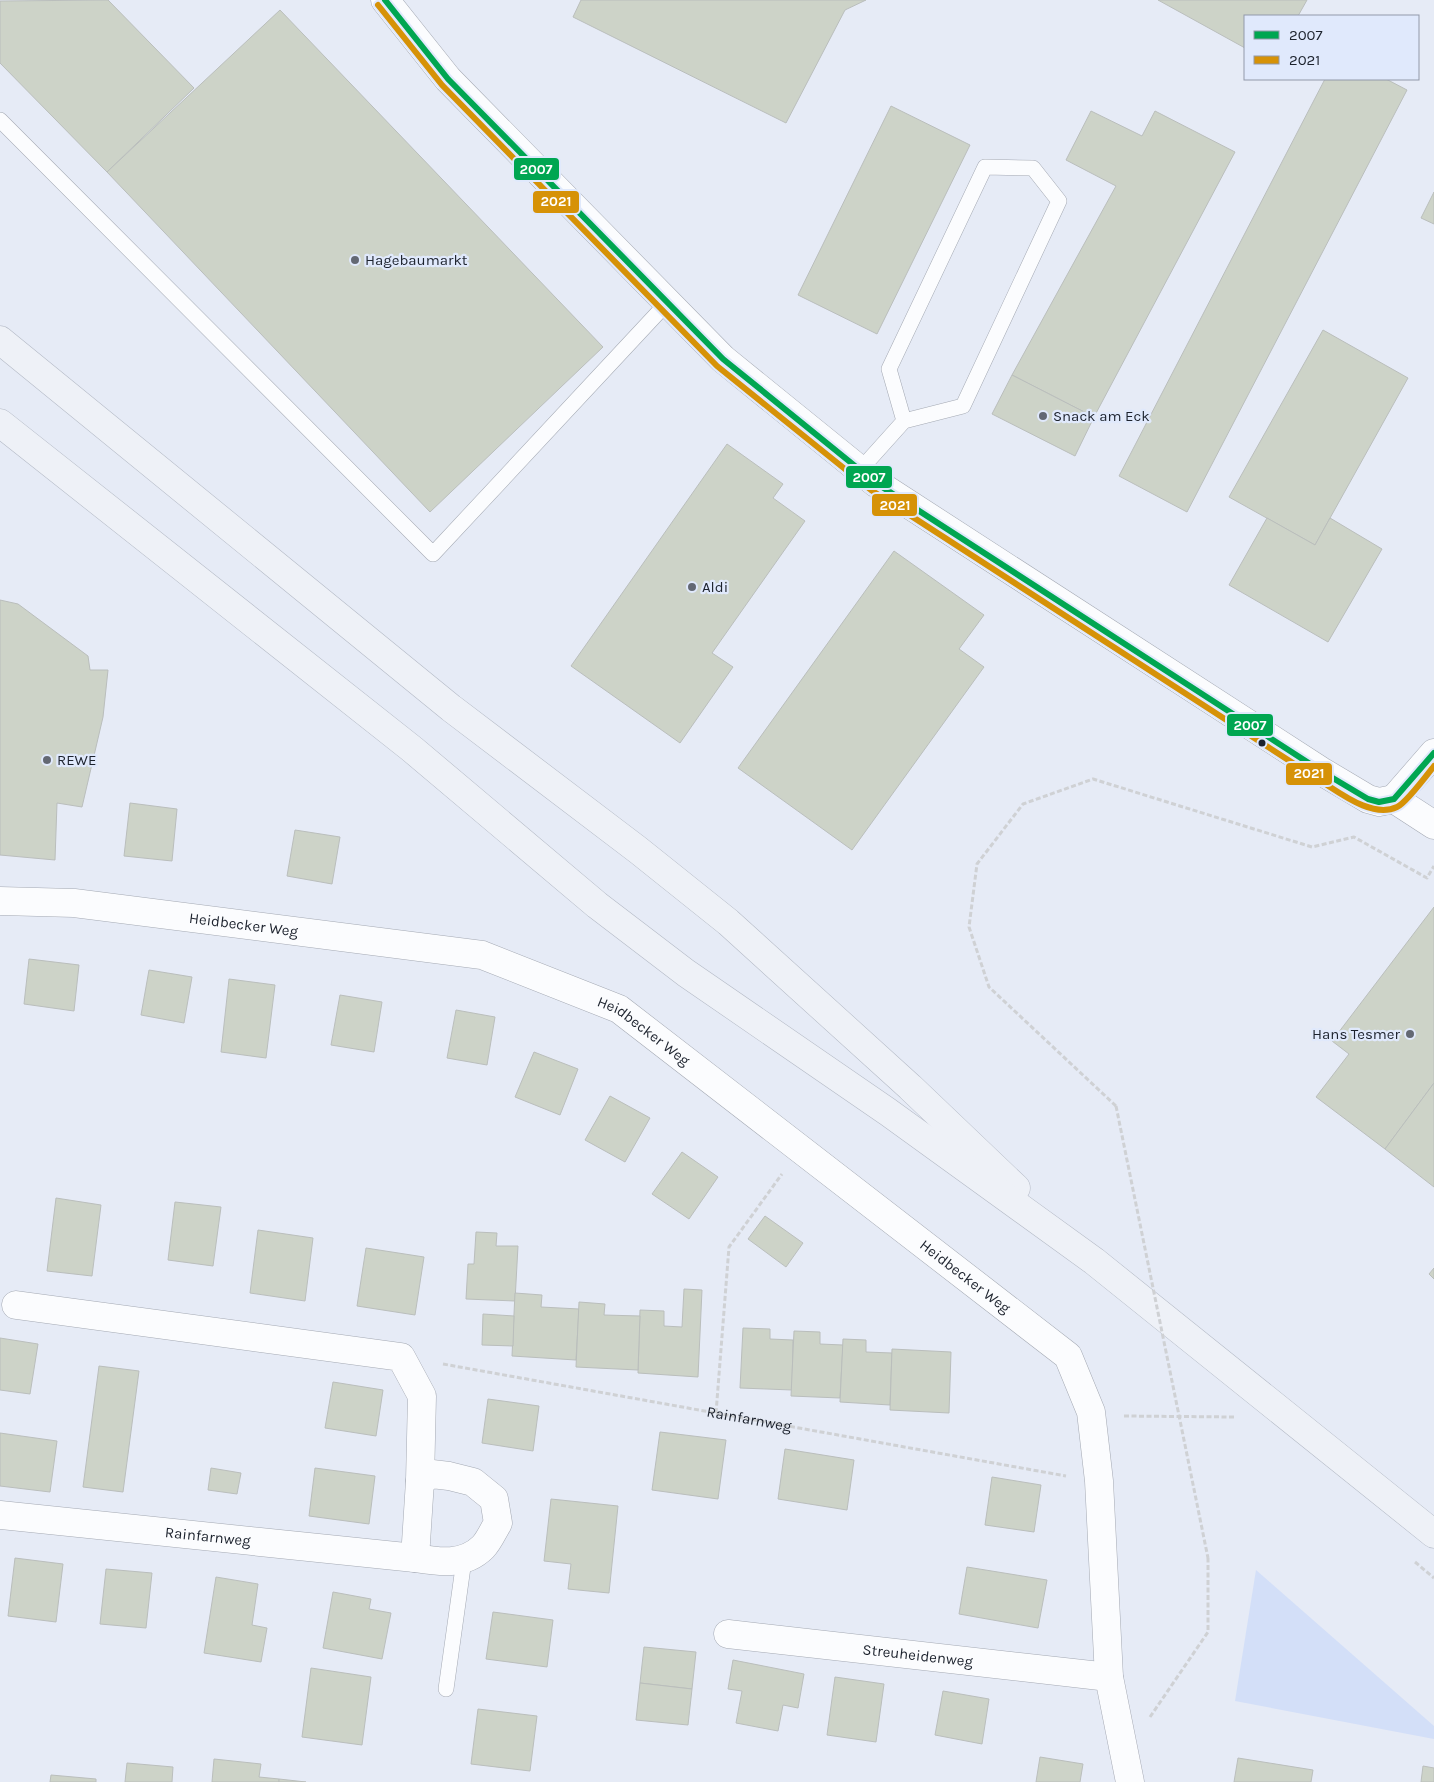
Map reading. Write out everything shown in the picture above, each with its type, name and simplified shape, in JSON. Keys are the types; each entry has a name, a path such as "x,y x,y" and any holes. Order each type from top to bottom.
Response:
{"main road":[{"path":"0,340 451,708 638,850 728,922 910,1087 1094,1261"},
{"path":"0,423 412,749 604,911 686,973 888,1112 1094,1261 1434,1534"}],"street":[{"path":"389,2 448,79 722,359 876,483 1321,771 1368,799 1380,802 1394,799 1434,752"},
{"path":"1394,799 1434,826"},
{"name":"Heidbecker Weg","path":"0,900 74,903 482,955 618,1008 1068,1356 1091,1412 1099,1481"},
{"path":"16,1305 401,1356 422,1396 420,1481 415,1558"},
{"path":"420,1481 432,1474 449,1476 473,1482 494,1499 498,1523 483,1547 464,1560"},
{"path":"1099,1481 1109,1677 1130,1782"},
{"name":"Rainfarnweg","path":"0,1515 440,1562 464,1560"},
{"name":"Streuheidenweg","path":"728,1634 1109,1677"}],"lane":[{"path":"0,120 433,554 667,303"},
{"path":"860,470 904,421 963,406 1059,201 1032,168 985,167 889,369 904,421"},
{"path":"446,1689 464,1560"}],"path":[{"path":"1124,1754 1208,1632 1208,1558 1116,1106 989,987 969,927 977,864 1023,804 1093,779 1312,847 1354,837 1427,878 1434,866"},
{"path":"716,1413 729,1247 801,1149"},
{"name":"Rainfarnweg","path":"401,1356 1099,1481"},
{"path":"1091,1412 1133,1416 1234,1416 1241,1422"},
{"path":"1411,1559 1434,1578"}],"shaded area":[{"path":"1256,1570 1434,1726 1434,1739 1235,1701"}],"building":[{"path":"108,0 194,88 107,172 0,63 0,1"},
{"path":"581,0 866,0 845,10 786,123 573,17"},
{"path":"1158,0 1307,0 1299,15 1244,15 1244,47"},
{"name":"Hagebaumarkt","path":"280,10 603,347 430,512 107,172"},
{"path":"1324,80 1388,80 1407,90 1187,512 1119,476"},
{"path":"891,106 970,145 877,334 798,295"},
{"path":"1091,111 1142,136 1155,111 1235,152 1094,417 1012,375 1116,186 1066,160"},
{"path":"1434,192 1434,224 1421,218"},
{"path":"1323,330 1408,378 1315,545 1229,497"},
{"name":"Snack am Eck","path":"1012,375 1094,417 1075,456 992,414"},
{"name":"Aldi","path":"727,444 783,484 773,498 805,521 712,653 733,667 680,743 571,666"},
{"path":"1267,518 1315,545 1330,518 1382,549 1328,642 1229,585"},
{"path":"894,551 984,615 959,649 984,667 852,850 738,768"},
{"name":"REWE","path":"0,600 18,604 88,656 90,670 108,670 103,717 82,807 57,803 55,860 0,855"},
{"path":"130,803 177,809 172,861 124,856"},
{"path":"295,830 340,837 332,884 287,876"},
{"path":"1434,907 1434,1083 1385,1149 1316,1097 1349,1054 1332,1041"},
{"path":"29,959 79,965 74,1011 24,1004"},
{"path":"149,970 192,977 184,1023 141,1015"},
{"path":"229,979 275,985 266,1058 221,1052"},
{"path":"340,995 382,1002 374,1052 331,1045"},
{"path":"456,1010 495,1017 487,1065 447,1058"},
{"path":"534,1052 578,1069 560,1115 515,1097"},
{"path":"1434,1083 1434,1187 1385,1149"},
{"path":"610,1096 650,1118 625,1162 585,1140"},
{"path":"682,1152 718,1177 689,1219 652,1194"},
{"path":"56,1198 101,1205 92,1276 47,1271"},
{"path":"175,1202 221,1207 213,1266 168,1260"},
{"path":"765,1216 803,1243 786,1267 748,1239"},
{"path":"258,1230 313,1238 305,1301 250,1293"},
{"path":"476,1232 497,1233 496,1246 518,1246 515,1301 466,1299 468,1264 474,1264"},
{"path":"366,1248 424,1257 415,1315 357,1306"},
{"path":"1434,1268 1434,1279 1429,1274"},
{"path":"684,1289 702,1290 698,1377 638,1373 640,1310 664,1311 664,1326 682,1327"},
{"path":"515,1293 542,1295 541,1307 579,1309 576,1360 512,1356"},
{"path":"579,1302 605,1304 604,1315 640,1316 638,1370 576,1367"},
{"path":"483,1314 514,1316 513,1346 482,1345"},
{"path":"743,1328 770,1329 770,1339 793,1340 792,1390 740,1388"},
{"path":"794,1331 820,1332 820,1344 843,1345 840,1398 791,1396"},
{"path":"0,1338 38,1344 30,1394 0,1390"},
{"path":"843,1339 866,1340 866,1352 892,1353 890,1405 840,1402"},
{"path":"892,1349 951,1352 949,1413 890,1410"},
{"path":"99,1366 139,1371 123,1492 83,1487"},
{"path":"333,1382 383,1390 376,1436 325,1428"},
{"path":"488,1399 539,1406 533,1451 482,1443"},
{"path":"660,1432 726,1440 718,1499 652,1490"},
{"path":"0,1433 57,1441 50,1492 0,1486"},
{"path":"785,1449 854,1460 847,1510 778,1499"},
{"path":"211,1468 241,1473 237,1494 208,1490"},
{"path":"315,1468 375,1476 369,1524 309,1516"},
{"path":"992,1477 1041,1485 1034,1532 985,1525"},
{"path":"551,1499 618,1506 609,1593 568,1589 571,1564 544,1561"},
{"path":"15,1558 63,1564 56,1622 8,1616"},
{"path":"967,1567 1047,1580 1038,1628 959,1614"},
{"path":"106,1569 152,1573 146,1628 100,1624"},
{"path":"216,1577 258,1584 252,1625 267,1628 261,1662 204,1653"},
{"path":"333,1592 371,1599 369,1609 391,1613 382,1659 323,1648"},
{"path":"493,1612 553,1620 547,1667 486,1659"},
{"path":"644,1647 696,1652 692,1689 640,1683"},
{"path":"733,1660 804,1674 798,1708 783,1705 778,1731 736,1723 742,1691 728,1689"},
{"path":"311,1668 371,1677 362,1745 302,1737"},
{"path":"835,1677 884,1684 876,1742 827,1735"},
{"path":"640,1683 692,1689 688,1725 636,1720"},
{"path":"943,1691 989,1699 982,1744 935,1735"},
{"path":"478,1709 537,1716 530,1771 471,1764"},
{"path":"1040,1757 1083,1764 1080,1782 1036,1782"},
{"path":"1238,1758 1313,1770 1311,1782 1234,1782"},
{"path":"214,1759 261,1764 259,1777 279,1779 279,1782 212,1782"},
{"path":"127,1763 173,1767 172,1782 125,1782"},
{"path":"1423,1766 1434,1768 1434,1782 1421,1782"},
{"path":"51,1775 96,1779 96,1782 50,1782"},
{"path":"279,1779 306,1782 279,1782"}],"transit line":[{"name":"2007","path":"385,0 448,79 723,359 876,483 1321,771 1368,799 1379,802 1394,799 1434,753"},
{"name":"2021","path":"378,5 442,85 717,366 871,490 1355,802 1376,809 1387,810 1397,807 1411,795 1434,766"}],"place":[{"name":"Hagebaumarkt","path":"355,260"},
{"name":"Snack am Eck","path":"1043,416"},
{"name":"Aldi","path":"692,587"},
{"name":"REWE","path":"47,760"},
{"name":"Hans Tesmer","path":"1410,1034"}]}
